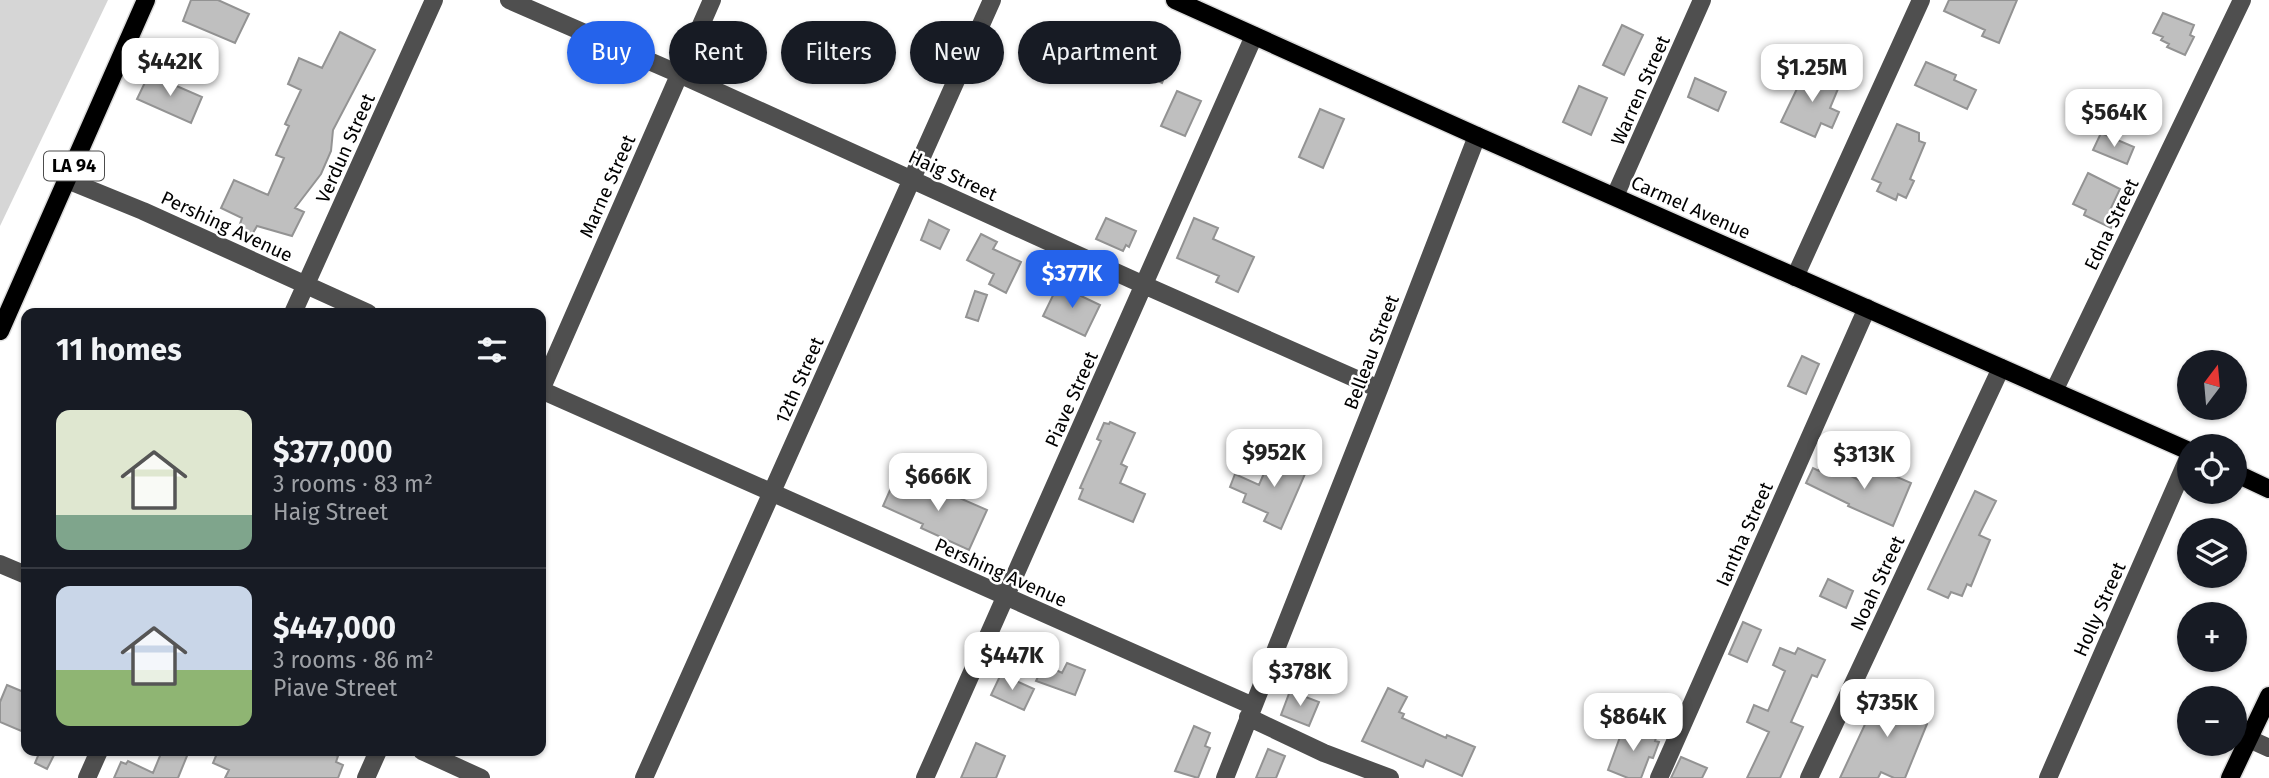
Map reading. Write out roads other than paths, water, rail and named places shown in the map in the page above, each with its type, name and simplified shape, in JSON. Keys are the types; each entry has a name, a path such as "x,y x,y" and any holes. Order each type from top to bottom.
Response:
{"main road":[{"name":"LA 94","path":"1,327 146,0"},
{"name":"Carmel Avenue","path":"1175,0 2054,391 2177,448"},
{"path":"2247,479 2269,489"},
{"path":"2247,738 2269,696"},
{"path":"2230,778 2239,756"}],"street":[{"name":"Verdun Street","path":"295,308 434,0"},
{"name":"Haig Street","path":"509,0 669,70"},
{"name":"Marne Street","path":"703,21 712,0"},
{"name":"12th Street","path":"644,778 992,0"},
{"name":"Warren Street","path":"1615,196 1702,0"},
{"path":"1795,277 1921,0"},
{"name":"Edna Street","path":"2054,391 2242,0"},
{"name":"Piave Street","path":"925,778 1254,36"},
{"name":"Marne Street","path":"546,379 675,84"},
{"name":"Haig Street","path":"701,84 1379,389"},
{"name":"Belleau Street","path":"1225,778 1476,136"},
{"name":"Pershing Avenue","path":"67,180 143,211 357,308"},
{"name":"Iantha Street","path":"1659,778 1867,308"},
{"name":"Noah Street","path":"1809,778 2001,368"},
{"name":"Pershing Avenue","path":"546,392 1006,597 1250,711 1324,753 1390,778"},
{"name":"Holly Street","path":"2048,778 2177,482"},
{"path":"0,564 21,573"},
{"path":"2247,738 2269,748"},
{"path":"87,778 97,756"},
{"path":"366,778 377,756"},
{"path":"433,756 481,778"}]}
